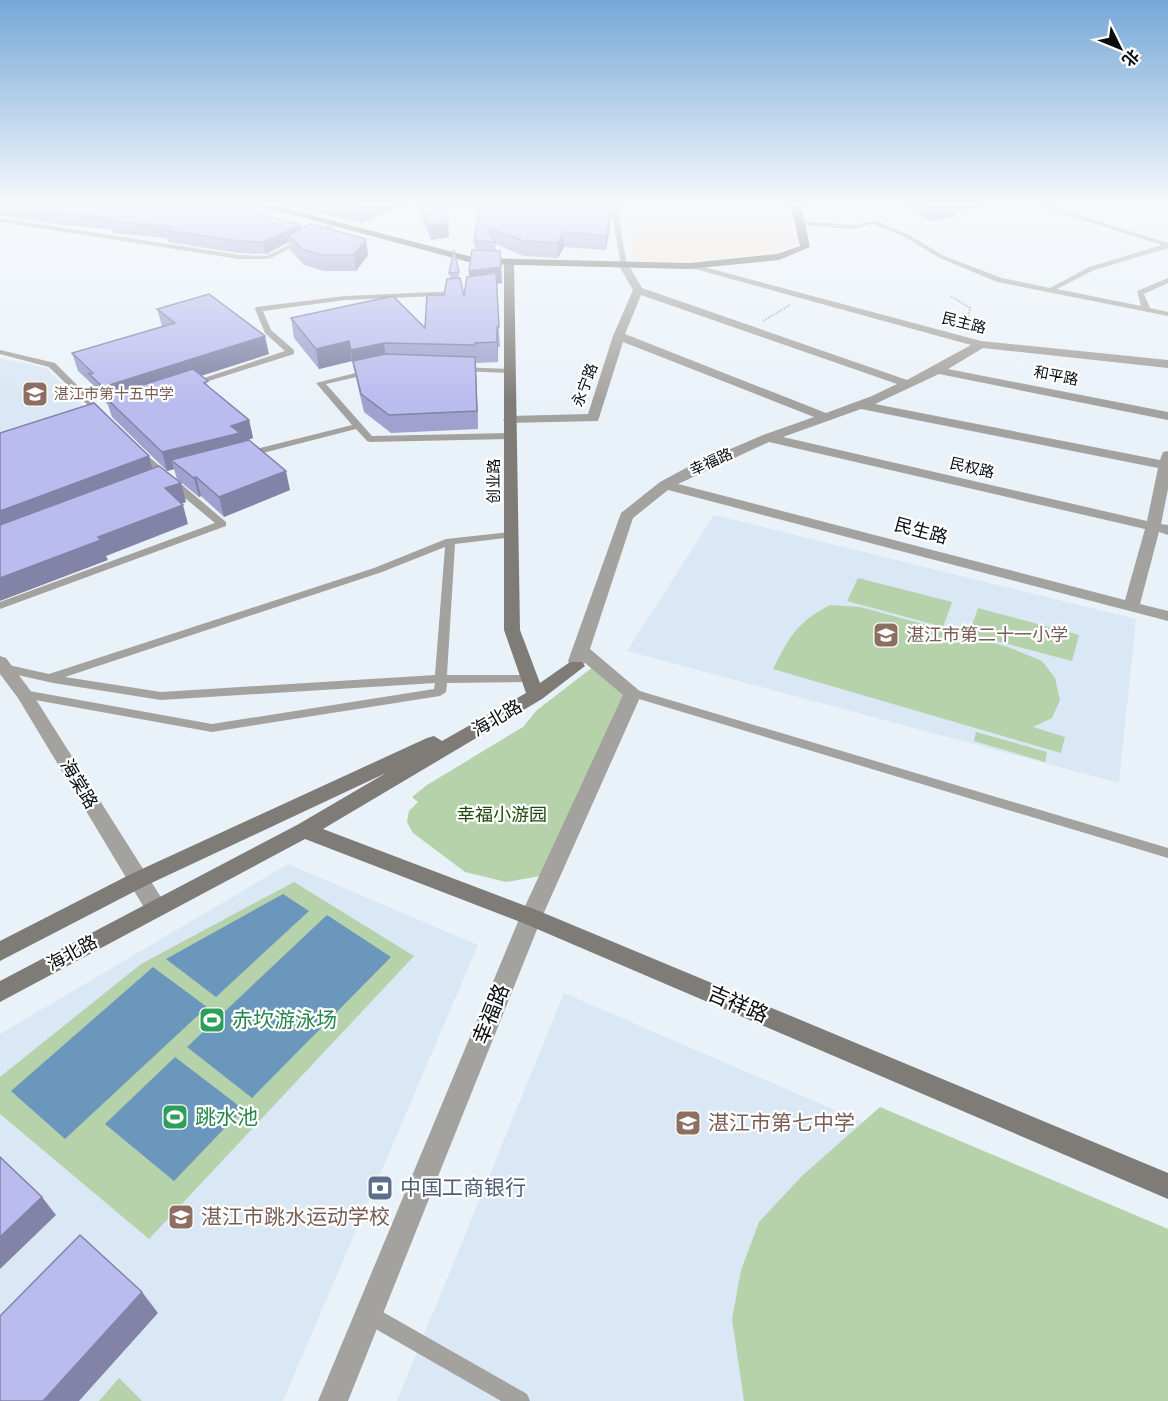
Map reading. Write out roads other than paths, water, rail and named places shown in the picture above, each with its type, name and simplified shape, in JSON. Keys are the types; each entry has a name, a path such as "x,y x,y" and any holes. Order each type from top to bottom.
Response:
{"street":[{"name":"创业路","path":"507,271 504,287 510,371 512,630 533,687"},
{"path":"627,271 638,290 908,384"},
{"name":"民主路","path":"709,271 981,344 1168,364"},
{"name":"永宁路","path":"510,420 593,418 619,336 638,290"},
{"path":"619,336 825,417"},
{"name":"幸福路","path":"578,658 626,516 664,485 768,438 859,405 908,384 981,344"},
{"name":"和平路","path":"937,370 1168,416"},
{"path":"859,405 1167,461 1160,528 1131,606"},
{"name":"民权路","path":"768,438 1160,528"},
{"name":"民生路","path":"664,485 1168,616"},
{"path":"533,687 578,658 633,693"},
{"name":"海棠路","path":"2,665 24,694 156,908"},
{"name":"海北路","path":"0,992 304,830 533,687"},
{"name":"海北路","path":"0,952 138,880 533,687"},
{"name":"幸福路","path":"333,1401 531,917 633,693"},
{"name":"吉祥路","path":"304,830 531,917 1168,1186"}],"lane":[{"path":"977,271 1000,280 1168,314"},
{"path":"1050,291 1063,281 1084,271"},
{"path":"1147,311 1140,293 1168,280"},
{"path":"179,388 291,352 268,331 259,309 345,298 470,292"},
{"path":"0,352 52,365 108,421"},
{"path":"376,369 320,383 370,439 510,436"},
{"path":"454,369 510,371"},
{"path":"100,413 112,410"},
{"path":"237,456 358,426"},
{"path":"0,606 222,524 165,477 133,445"},
{"path":"49,678 378,570 450,541 511,535"},
{"path":"24,694 212,728 440,692 450,541"},
{"path":"2,665 49,678 161,696 441,679 533,687"},
{"path":"633,693 1168,853"},
{"path":"368,1313 520,1401"}],"water":[{"path":"283,894 309,911 216,997 166,959"},
{"path":"327,915 391,957 252,1098 187,1047"},
{"path":"153,967 207,1007 65,1139 11,1091"},
{"name":"跳水池","path":"175,1057 243,1109 174,1181 105,1124"}],"place":[{"name":"湛江市第十五中学","path":"35,394"},
{"name":"湛江市第二十一小学","path":"886,635"},
{"name":"赤坎游泳场","path":"212,1020"},
{"name":"跳水池","path":"175,1117"},
{"name":"湛江市第七中学","path":"688,1123"},
{"name":"中国工商银行","path":"380,1188"},
{"name":"湛江市跳水运动学校","path":"181,1217"}],"park label":[{"name":"幸福小游园","path":"502,815"}]}
